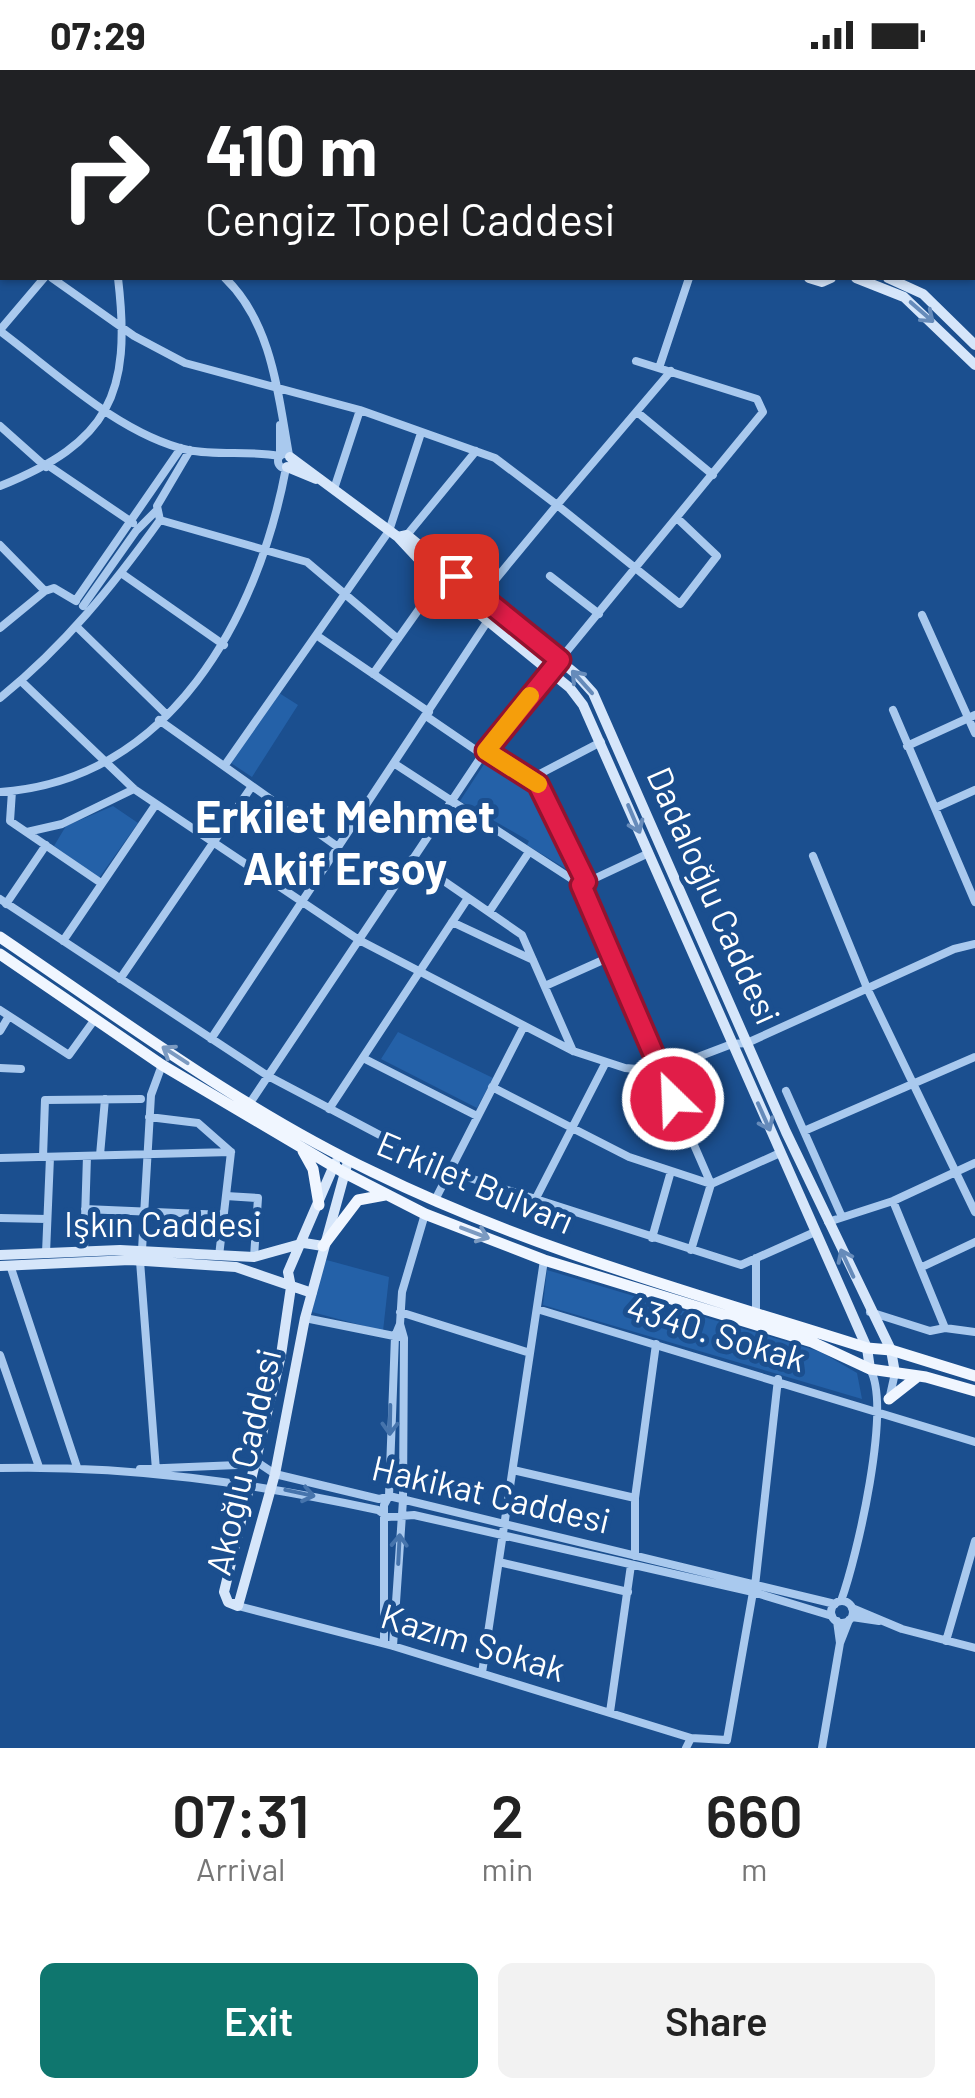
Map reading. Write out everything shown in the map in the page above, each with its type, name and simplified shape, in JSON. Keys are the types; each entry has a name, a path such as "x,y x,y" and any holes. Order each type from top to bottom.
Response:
{"main road":[{"name":"Erkilet Bulvarı","path":"0,937 387,1195 425,1214 544,1260 812,1342 870,1369 975,1391"},
{"name":"Erkilet Bulvarı","path":"0,954 162,1064 302,1148 546,1247 867,1348 891,1350 975,1376"},
{"path":"302,1148 313,1170 318,1205"},
{"path":"323,1246 358,1200 387,1195"},
{"path":"889,1399 918,1376"}],"street":[{"path":"46,280 0,331 105,408 185,449 284,461"},
{"path":"51,280 122,328 185,363 360,410 510,466 680,604 716,561 715,552 677,518"},
{"path":"0,486 48,467 82,442 105,408 116,378 122,328 118,280"},
{"path":"0,792 51,784 103,763 162,717 224,645 265,552 284,461 275,386 253,313 228,280"},
{"path":"659,368 688,280"},
{"path":"861,280 904,297 975,365"},
{"path":"892,280 923,294 975,344"},
{"path":"250,1103 484,753 762,415 763,406 757,400 636,361"},
{"path":"481,597 670,371"},
{"path":"332,488 360,410"},
{"path":"637,412 713,474"},
{"path":"0,426 48,467 133,523"},
{"path":"398,534 421,433"},
{"path":"0,698 92,612 121,574 159,515 185,449"},
{"path":"79,603 185,449"},
{"path":"225,766 348,593 476,451"},
{"name":"Dadaloğlu Caddesi","path":"284,461 332,488 481,597 560,660 598,702 747,1043 891,1350"},
{"path":"79,603 139,526 159,515 312,565 398,639"},
{"name":"Dadaloğlu Caddesi","path":"398,534 439,581 550,672 583,705 867,1348 870,1369"},
{"path":"0,544 46,591"},
{"path":"121,574 224,645"},
{"path":"550,576 599,614"},
{"path":"373,674 439,581"},
{"path":"0,628 54,588 92,612"},
{"path":"922,615 972,716 975,733"},
{"path":"211,1039 487,622"},
{"path":"77,627 162,717 338,847"},
{"path":"319,636 484,753 538,784 711,1184 691,1250"},
{"path":"21,681 134,789 359,940 573,1051 606,1062 661,1071 732,1044 747,1043 954,949 975,944"},
{"path":"893,710 975,902"},
{"path":"907,746 972,716"},
{"path":"530,779 602,742"},
{"path":"395,764 583,884"},
{"path":"120,979 252,786"},
{"path":"26,832 70,821 134,789"},
{"path":"934,808 975,790"},
{"path":"12,791 10,821 101,883"},
{"path":"63,941 156,804"},
{"path":"46,845 3,902 268,1076 448,1171 534,1202 740,1265 815,1232"},
{"path":"489,912 529,852"},
{"path":"583,884 649,854"},
{"path":"813,856 867,988 975,1212"},
{"path":"412,860 522,935 573,1051"},
{"path":"329,1109 468,898"},
{"path":"452,922 533,960"},
{"path":"545,986 612,956"},
{"path":"0,1010 69,1055 95,1019"},
{"path":"0,1031 9,1016"},
{"path":"435,1200 524,1026"},
{"path":"804,1131 975,1056"},
{"path":"363,1058 477,1116"},
{"path":"534,1202 606,1062"},
{"path":"156,1470 141,1256 149,1117 162,1064"},
{"path":"0,1068 21,1069"},
{"path":"492,1087 629,1157 711,1184 780,1153"},
{"path":"786,1092 842,1218"},
{"path":"100,1156 104,1099"},
{"path":"46,1253 45,1100 141,1099"},
{"path":"149,1117 198,1123 231,1152"},
{"path":"0,1158 231,1152"},
{"path":"219,1256 231,1152"},
{"path":"84,1251 87,1156"},
{"name":"Akoğlu Caddesi","path":"342,1163 305,1318 272,1487 238,1606 228,1602 224,1592 281,1355 291,1288 288,1272 342,1163"},
{"path":"828,1222 893,1201 975,1164"},
{"path":"652,1238 671,1171"},
{"path":"226,1196 258,1198 254,1257"},
{"path":"893,1201 945,1328"},
{"path":"85,1209 224,1215"},
{"path":"388,1645 403,1500 400,1312 425,1214"},
{"path":"0,1218 48,1219"},
{"path":"922,1267 975,1242"},
{"name":"Işkın Caddesi","path":"5,1266 141,1256 254,1257 280,1253 299,1244 323,1246"},
{"name":"Işkın Caddesi","path":"0,1255 84,1251 245,1268 312,1293"},
{"path":"756,1258 756,1313"},
{"path":"482,1673 544,1260"},
{"path":"5,1266 77,1466"},
{"name":"4340. Sokak","path":"536,1309 778,1379 878,1416 975,1442"},
{"path":"400,1312 530,1353"},
{"path":"870,1312 930,1330 975,1332"},
{"path":"305,1318 400,1337"},
{"path":"388,1645 388,1516 384,1505 389,1496 400,1337"},
{"path":"610,1712 633,1560 635,1498 656,1344"},
{"path":"878,1416 889,1399 894,1373 891,1350"},
{"path":"1,1359 39,1467"},
{"path":"822,1748 878,1416 880,1396 870,1369"},
{"path":"738,1748 727,1740 754,1589 778,1379"},
{"name":"Hakikat Caddesi","path":"0,1468 156,1470 268,1466 275,1474 379,1499 389,1496 504,1530 847,1609 975,1648"},
{"name":"Hakikat Caddesi","path":"156,1470 272,1487 378,1510 388,1516 504,1530"},
{"path":"512,1470 635,1498"},
{"path":"946,1641 975,1541"},
{"path":"499,1562 628,1592"},
{"name":"Hakikat Caddesi","path":"754,1589 834,1619"},
{"name":"Kazım Sokak","path":"238,1606 388,1645 692,1738 727,1740"},
{"path":"834,1619 847,1609"},
{"path":"834,1619 847,1609"},
{"path":"834,1619 840,1643"},
{"path":"686,1748 692,1738"}],"shaded area":[{"path":"276,691 298,705 252,777 228,761"},
{"path":"488,758 535,790 576,875 527,845 529,841 460,801"},
{"path":"113,806 138,823 99,878 54,846 66,826"},
{"path":"398,1032 493,1078 477,1108 381,1059"},
{"path":"323,1259 389,1277 383,1331 312,1312"},
{"path":"547,1270 821,1352 857,1373 862,1399 543,1305"}],"slow traffic":[{"path":"530,696 486,751 538,784"}],"district":[{"name":"Erkilet Mehmet Akif Ersoy","path":"345,843"}],"route":[{"path":"456,576 560,660 486,751 538,784 586,882 581,885 673,1099"}]}
